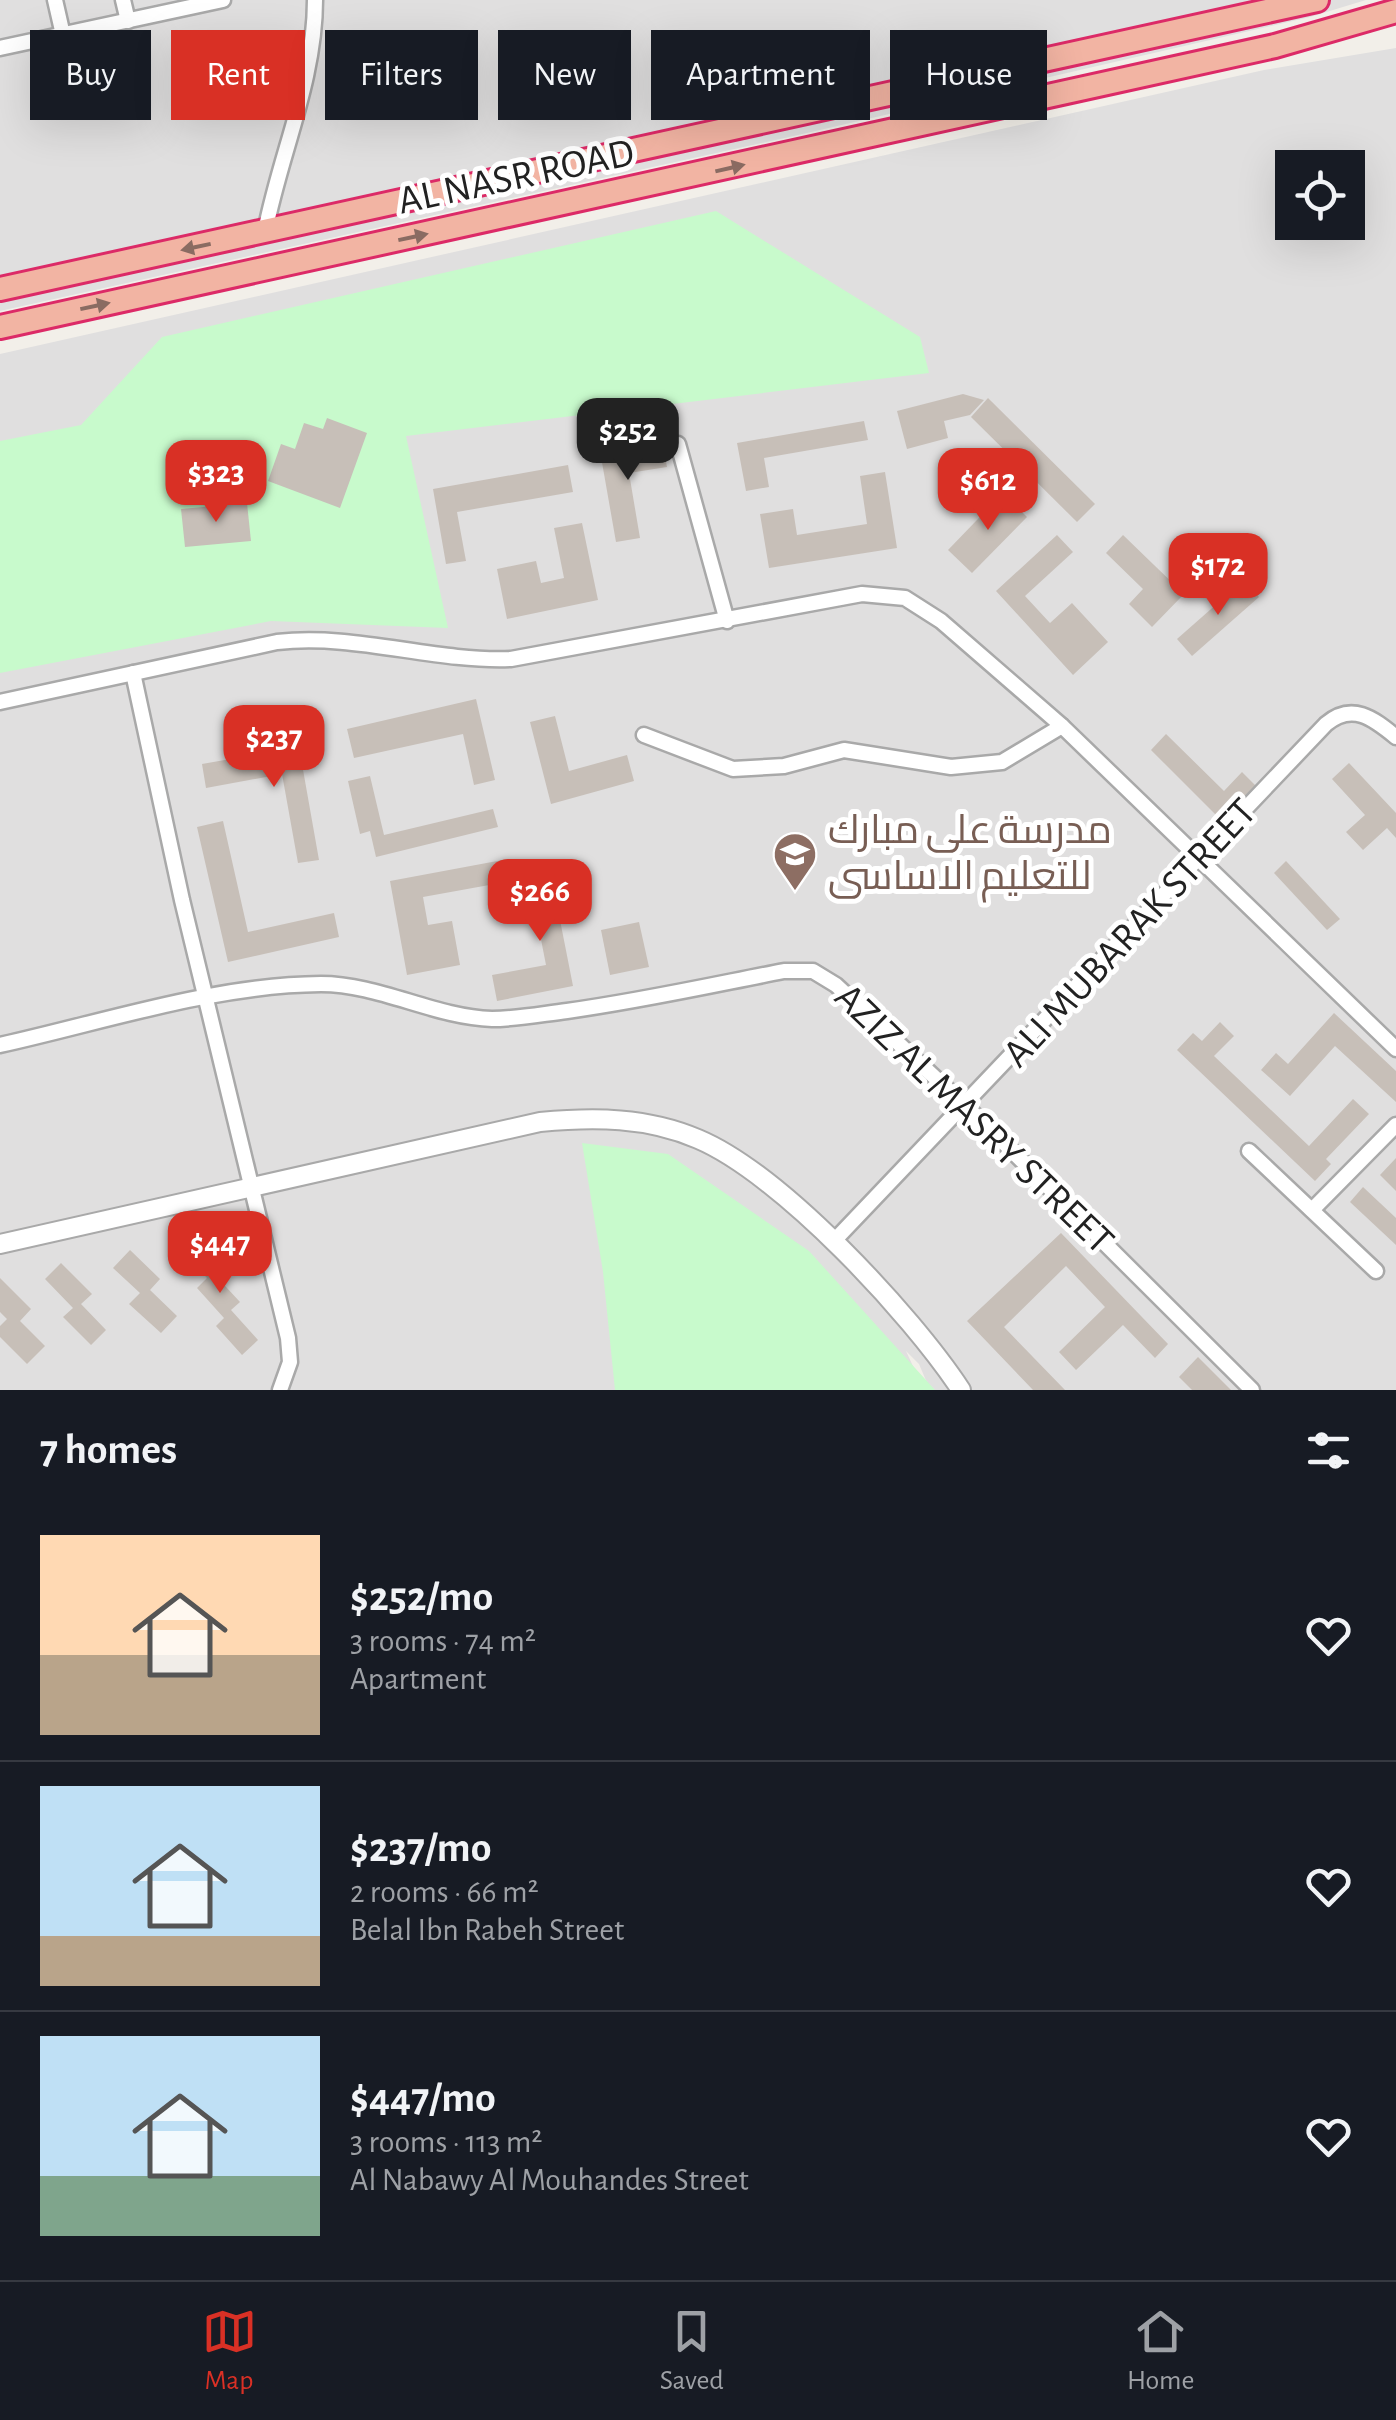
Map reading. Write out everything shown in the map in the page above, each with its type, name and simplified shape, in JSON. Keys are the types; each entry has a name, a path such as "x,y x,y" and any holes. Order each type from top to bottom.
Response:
{"highway":[{"name":"AL NASR ROAD","path":"0,289 685,142 1317,0"},
{"name":"AL NASR ROAD","path":"0,327 1276,46 1396,12"},
{"path":"685,142 691,177"}],"street":[{"path":"55,0 62,30"},
{"path":"124,0 128,20"},
{"path":"85,30 194,3 223,0"},
{"path":"265,232 304,91 315,32 315,0"},
{"path":"0,48 30,42"},
{"path":"678,444 727,620"},
{"path":"0,702 311,638 462,660 511,659 862,594 905,598 941,621 1062,726 1396,1048"},
{"path":"133,673 290,1351 288,1374 280,1390"},
{"name":"ALI MUBARAK STREET","path":"833,1242 1336,716 1363,714 1396,737"},
{"path":"644,735 733,769 784,766 844,750 965,766 1002,762 1062,726"},
{"name":"AZIZ AL MASRY STREET","path":"0,1045 206,998 276,987 325,984 374,992 462,1015 512,1019 800,969 813,971 836,985 966,1106 1252,1390"},
{"path":"0,1244 540,1122 617,1119 668,1128 736,1158 833,1242 914,1328 961,1390"},
{"path":"1312,1210 1396,1125"},
{"path":"1249,1151 1376,1271"}],"shaded area":[{"path":"0,0 1366,0 1310,17 1047,78 1047,30 890,30 890,114 870,118 870,30 651,30 651,120 863,120 0,311"},
{"path":"1396,48 1396,1390 930,1390 919,1364 906,1351 924,1390 0,1390 0,354 1264,70"}],"green space":[{"path":"716,211 920,337 929,373 406,436 448,628 271,621 0,673 0,441 81,425 162,337"},
{"path":"582,1143 668,1154 809,1251 935,1390 615,1390 603,1272"}],"building":[{"path":"963,394 984,400 970,415 944,421 948,438 907,449 897,411"},
{"path":"988,398 1095,504 1077,522 971,417"},
{"path":"327,418 367,433 340,508 268,481 281,444 295,449 304,423 323,429"},
{"path":"864,421 868,440 764,458 769,487 746,491 737,443"},
{"path":"662,441 667,467 629,473 640,538 616,542 600,451"},
{"path":"568,465 573,492 457,512 466,561 446,564 433,489"},
{"path":"885,472 897,548 769,568 760,514 793,509 797,535 867,524 860,476"},
{"path":"1003,493 1027,517 972,573 948,550"},
{"path":"247,503 251,541 185,547 181,509"},
{"path":"582,523 598,600 507,619 497,569 536,561 541,583 564,578 554,528"},
{"path":"1057,535 1073,552 1025,596 1050,623 1072,603 1108,642 1073,675 996,591"},
{"path":"1123,535 1184,594 1152,627 1129,604 1143,589 1106,553"},
{"path":"1244,580 1259,597 1192,656 1177,639"},
{"path":"476,699 495,780 474,785 463,734 354,758 347,729"},
{"path":"555,716 569,771 627,755 634,781 551,804 530,722"},
{"path":"1166,734 1224,791 1242,772 1257,787 1223,822 1151,750"},
{"path":"299,747 319,860 298,863 282,774 206,788 202,764"},
{"path":"1349,763 1396,813 1396,838 1387,828 1363,850 1346,832 1365,815 1332,779"},
{"path":"370,776 384,835 493,809 498,827 376,857 370,831 360,834 348,781"},
{"path":"223,821 248,932 334,913 339,937 228,962 197,827"},
{"path":"508,859 512,881 423,897 428,925 452,921 460,965 407,975 390,881"},
{"path":"548,859 573,986 497,1001 492,975 546,965 526,863"},
{"path":"1286,861 1340,919 1327,930 1274,873"},
{"path":"639,922 649,967 610,975 601,930"},
{"path":"1334,1013 1396,1071 1396,1102 1335,1046 1290,1096 1261,1070 1276,1053 1288,1064"},
{"path":"1220,1022 1234,1036 1214,1056 1309,1146 1353,1099 1369,1114 1326,1159 1331,1164 1315,1181 1177,1050 1193,1033 1202,1041"},
{"path":"1396,1158 1396,1191 1380,1175"},
{"path":"1363,1187 1396,1218 1396,1245 1350,1202"},
{"path":"1061,1233 1168,1344 1155,1358 1123,1325 1076,1370 1059,1352 1105,1307 1066,1266 1004,1327 1065,1390 1033,1390 967,1321"},
{"path":"196,1236 223,1266 214,1274 240,1302 231,1310 258,1340 242,1355 216,1326 224,1318 197,1288 207,1278 182,1250"},
{"path":"130,1250 160,1279 150,1290 177,1316 161,1333 129,1304 140,1293 113,1268"},
{"path":"61,1263 92,1294 81,1304 106,1330 91,1345 63,1317 73,1308 45,1279"},
{"path":"0,1278 31,1309 20,1321 45,1346 27,1364 0,1337 0,1326 7,1319 0,1312"},
{"path":"1198,1357 1231,1390 1192,1390 1179,1377"}],"place":[{"name":"مدرسة على مبارك للتعليم الاساسى","path":"795,892"}]}
